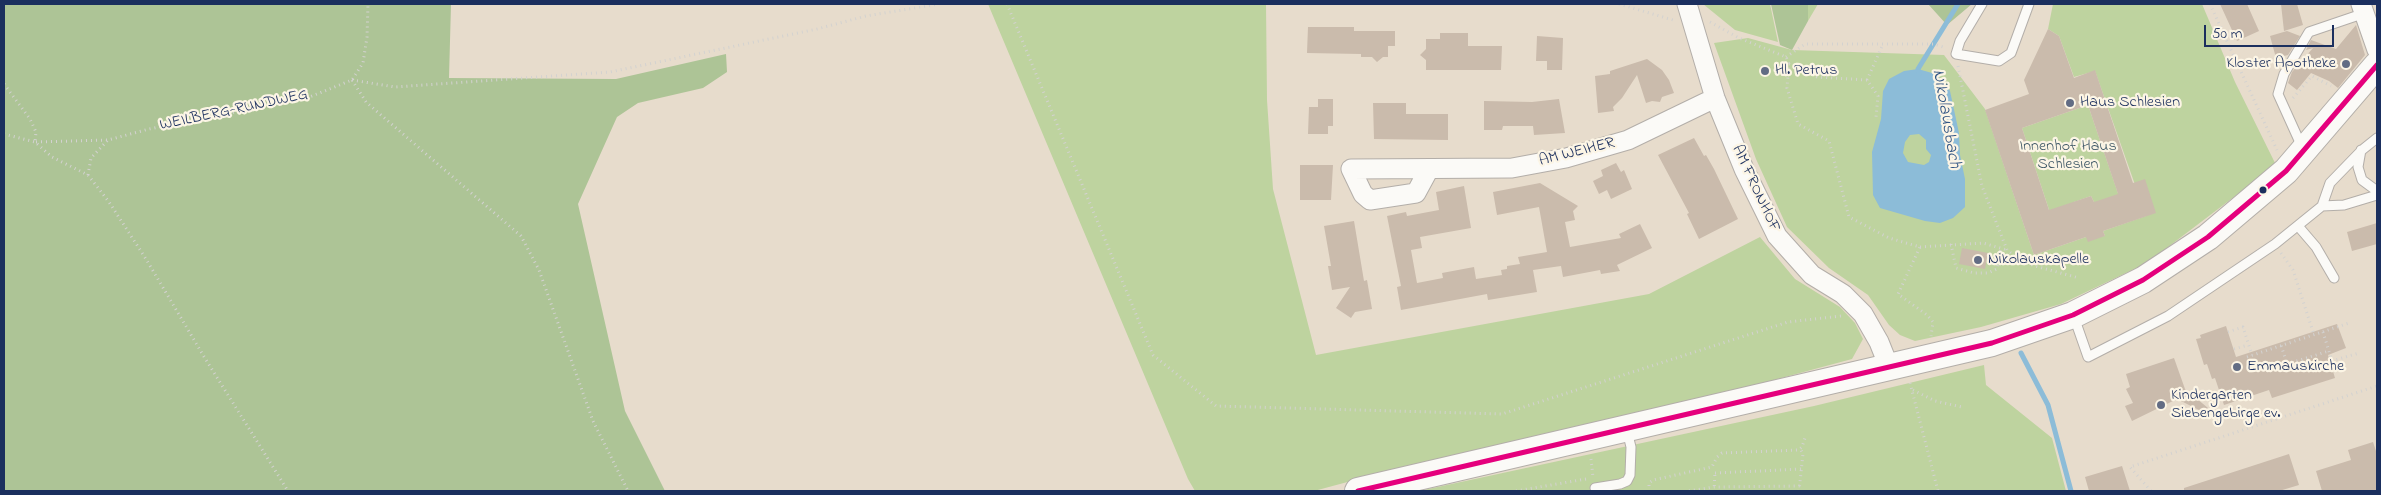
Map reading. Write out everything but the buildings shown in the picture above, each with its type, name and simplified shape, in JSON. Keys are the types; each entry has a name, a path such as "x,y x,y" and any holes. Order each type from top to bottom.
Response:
{"main road":[{"path":"1358,491 1587,438 1899,372 1937,356 1992,342 2073,315 2143,280 2208,237 2286,171 2377,65"}],"street":[{"path":"2363,9 2377,50"},
{"name":"AM FRONHOF","path":"1688,10 1715,98 1744,169 1777,236 1812,275 1843,294 1863,314 1899,372"},
{"name":"AM WEIHER","path":"1429,169 1512,168 1587,154 1628,140 1715,98"}],"lane":[{"path":"1982,4 1960,42 1956,54 2000,61 2011,53 2029,4"},
{"path":"2304,152 2278,94 2284,74 2309,32 2363,9"},
{"path":"2073,315 2088,357 2168,316 2275,244 2322,206 2330,183 2362,150 2377,138"},
{"path":"2322,206 2344,205 2377,193 2362,180 2358,167 2362,150"},
{"path":"2298,226 2316,247 2334,278"},
{"path":"1595,488 1627,481 1630,475 1631,447 1627,430"}],"path":[{"path":"352,80 363,63 367,37 368,4"},
{"path":"352,80 396,87 610,72 817,29 866,16 939,4"},
{"path":"1007,4 1153,355 1216,406 1502,414 1788,322 1863,314"},
{"path":"1619,4 1673,20 1688,10 1739,38 1786,56 1789,64 1788,88 1798,124 1829,141 1848,217 1889,238 1920,247 1983,243 2007,250 2020,260 2035,266 2079,278"},
{"path":"2210,4 2286,171"},
{"path":"1786,56 1805,44 1934,44 1956,54 1982,186 2007,250"},
{"path":"1867,80 1883,44"},
{"path":"1789,64 1817,77 1867,80"},
{"path":"2284,108 2312,76 2333,88"},
{"path":"352,80 366,102 521,236 540,270 593,421 628,491"},
{"name":"WEILBERG-RUNDWEG","path":"35,142 108,140 149,129 307,98 352,80"},
{"path":"1867,80 1878,96 1876,117"},
{"path":"4,84 30,119 36,132 35,142"},
{"path":"4,134 35,142 52,157 88,175 109,202 146,259 288,491"},
{"path":"88,175 91,158 108,140"},
{"path":"1951,244 1956,268 1974,273 1988,273 1997,269 2001,249"},
{"path":"2275,244 2293,270 2314,335"},
{"path":"1920,247 1898,294 1927,315 1932,322 1931,336 1937,356"},
{"path":"2247,357 2349,323"},
{"path":"2228,332 2243,327 2252,355"},
{"path":"2324,332 2332,361 2359,353"},
{"path":"2234,350 2248,345"},
{"path":"2281,346 2287,364"},
{"path":"2266,370 2329,351"},
{"path":"1899,372 1912,390 1938,491"},
{"path":"2151,491 2130,467 2377,386"},
{"path":"1912,390 1935,401 1962,407"},
{"path":"1800,448 1806,435"},
{"path":"1587,438 1595,488"},
{"path":"1712,467 1717,457 1722,453 1800,448"},
{"path":"1800,448 1803,454 1800,491"},
{"path":"1712,467 1715,473 1714,489"},
{"path":"1649,491 1649,483 1653,480 1712,467"},
{"path":"1715,473 1802,469"},
{"path":"1516,491 1593,478"},
{"path":"1689,491 1800,486"}],"green space":[{"path":"4,4 451,4 449,78 616,79 726,54 727,72 703,88 638,103 617,117 578,204 625,411 665,491 4,491"},
{"path":"988,4 1266,4 1267,100 1273,189 1316,355 1649,294 1760,237 1795,279 1840,307 1855,323 1863,339 1852,359 1692,402 1392,470 1314,491 1195,491 1188,479"},
{"path":"1703,4 1770,4 1778,42 1735,30"},
{"path":"1771,4 1808,4 1808,21 1792,50 1780,45"},
{"path":"1808,4 1818,4 1808,21"},
{"path":"1928,4 1972,4 1947,25"},
{"path":"2053,4 2202,4 2235,82 2276,165 2147,263 2061,304 1981,327 1915,341 1900,335 1889,325 1868,295 1829,268 1787,227 1756,159 1714,43 1748,38 1792,50 1944,55 1985,109 2034,255 2086,237 2105,236 2103,231 2146,216 2095,71 2074,77 2059,36 2048,29"},
{"name":"Innenhof Haus Schlesien","path":"2088,105 2126,217 2094,202 2091,196 2074,202 2059,240 2022,128"},
{"path":"1984,365 1986,385 2052,438 2066,491 1419,491 1814,406"}],"water":[{"path":"1918,69 1932,73 1943,80 1950,91 1959,133 1960,155 1965,179 1965,207 1953,218 1940,223 1925,221 1880,208 1873,195 1872,152 1881,119 1883,91 1889,79 1904,71","holes":["1919,134 1926,140 1926,149 1931,155 1929,162 1924,165 1908,162 1903,153 1905,142 1910,135"]}],"waterway":[{"name":"Nikolausbach","path":"1919,74 1918,69 1958,4"},
{"name":"Nikolausbach","path":"2021,353 2048,405 2071,491"}],"transit line":[{"path":"1358,491 1992,343 2073,315 2143,280 2208,237 2286,171 2377,65"}],"place":[{"name":"Kloster Apotheke","path":"2346,64"},
{"name":"Hl. Petrus","path":"1765,71"},
{"name":"Haus Schlesien","path":"2070,103"},
{"name":"Nikolauskapelle","path":"1978,260"},
{"name":"Emmauskirche","path":"2237,367"},
{"name":"Kindergarten Siebengebirge ev.","path":"2161,405"}]}
